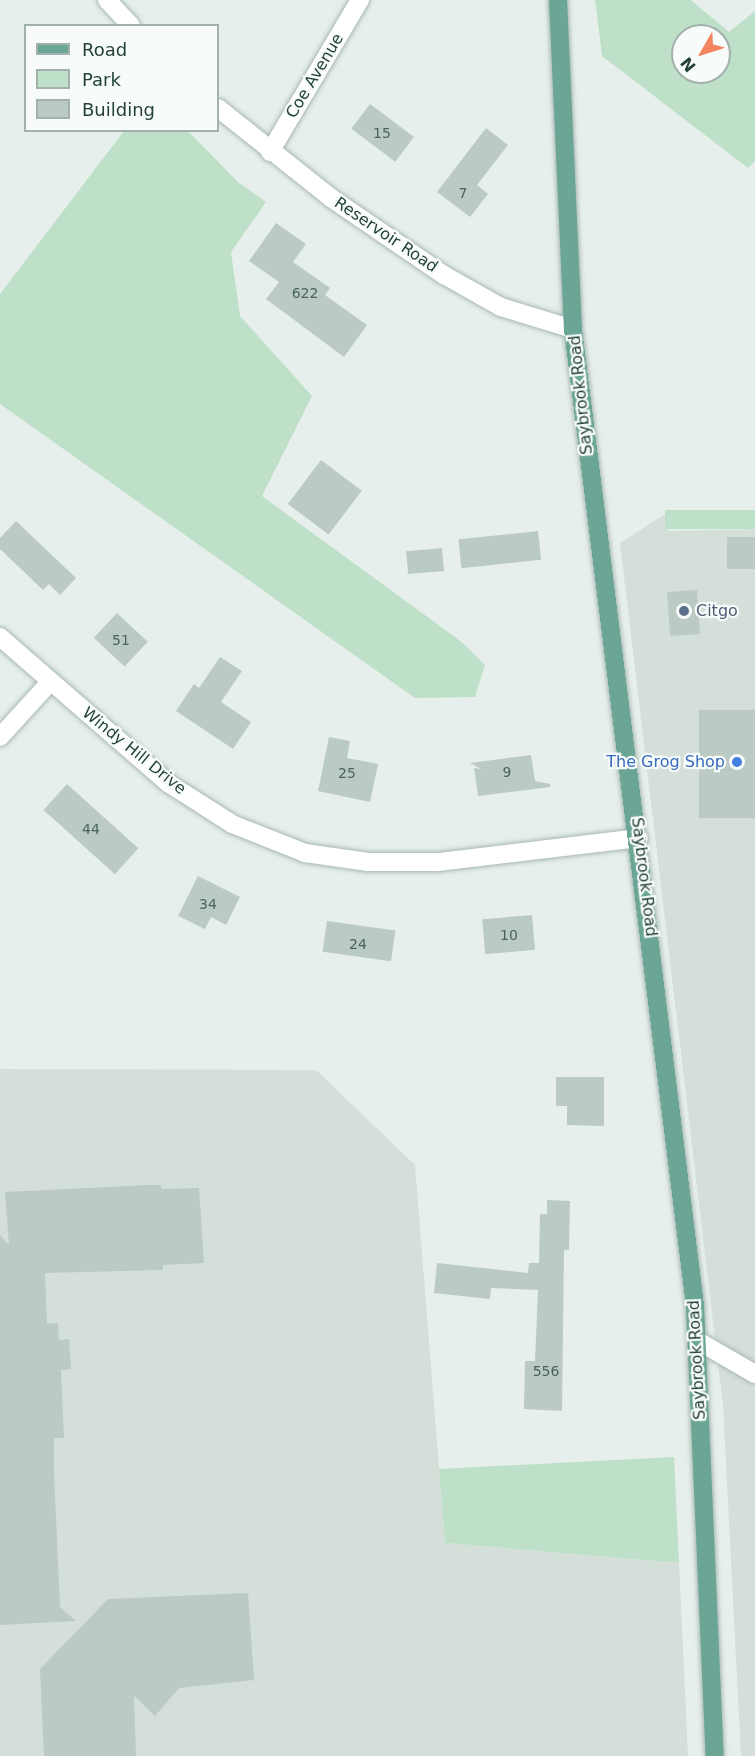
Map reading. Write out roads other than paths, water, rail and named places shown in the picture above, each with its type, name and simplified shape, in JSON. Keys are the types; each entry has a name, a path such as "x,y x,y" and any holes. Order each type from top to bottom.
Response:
{"main road":[{"name":"Saybrook Road","path":"558,0 573,329 600,567 639,838 681,1169 698,1341 715,1756"}],"street":[{"path":"107,0 129,24"},
{"name":"Coe Avenue","path":"270,152 360,0"},
{"name":"Reservoir Road","path":"219,109 270,152 392,241 476,293 523,316 573,329"},
{"name":"Windy Hill Drive","path":"0,637 168,783 232,824 305,853 368,862 438,862 639,838"},
{"path":"0,737 50,682"},
{"path":"698,1341 755,1374"}],"place":[{"name":"Citgo","path":"684,611"},
{"name":"The Grog Shop","path":"737,762"}]}
